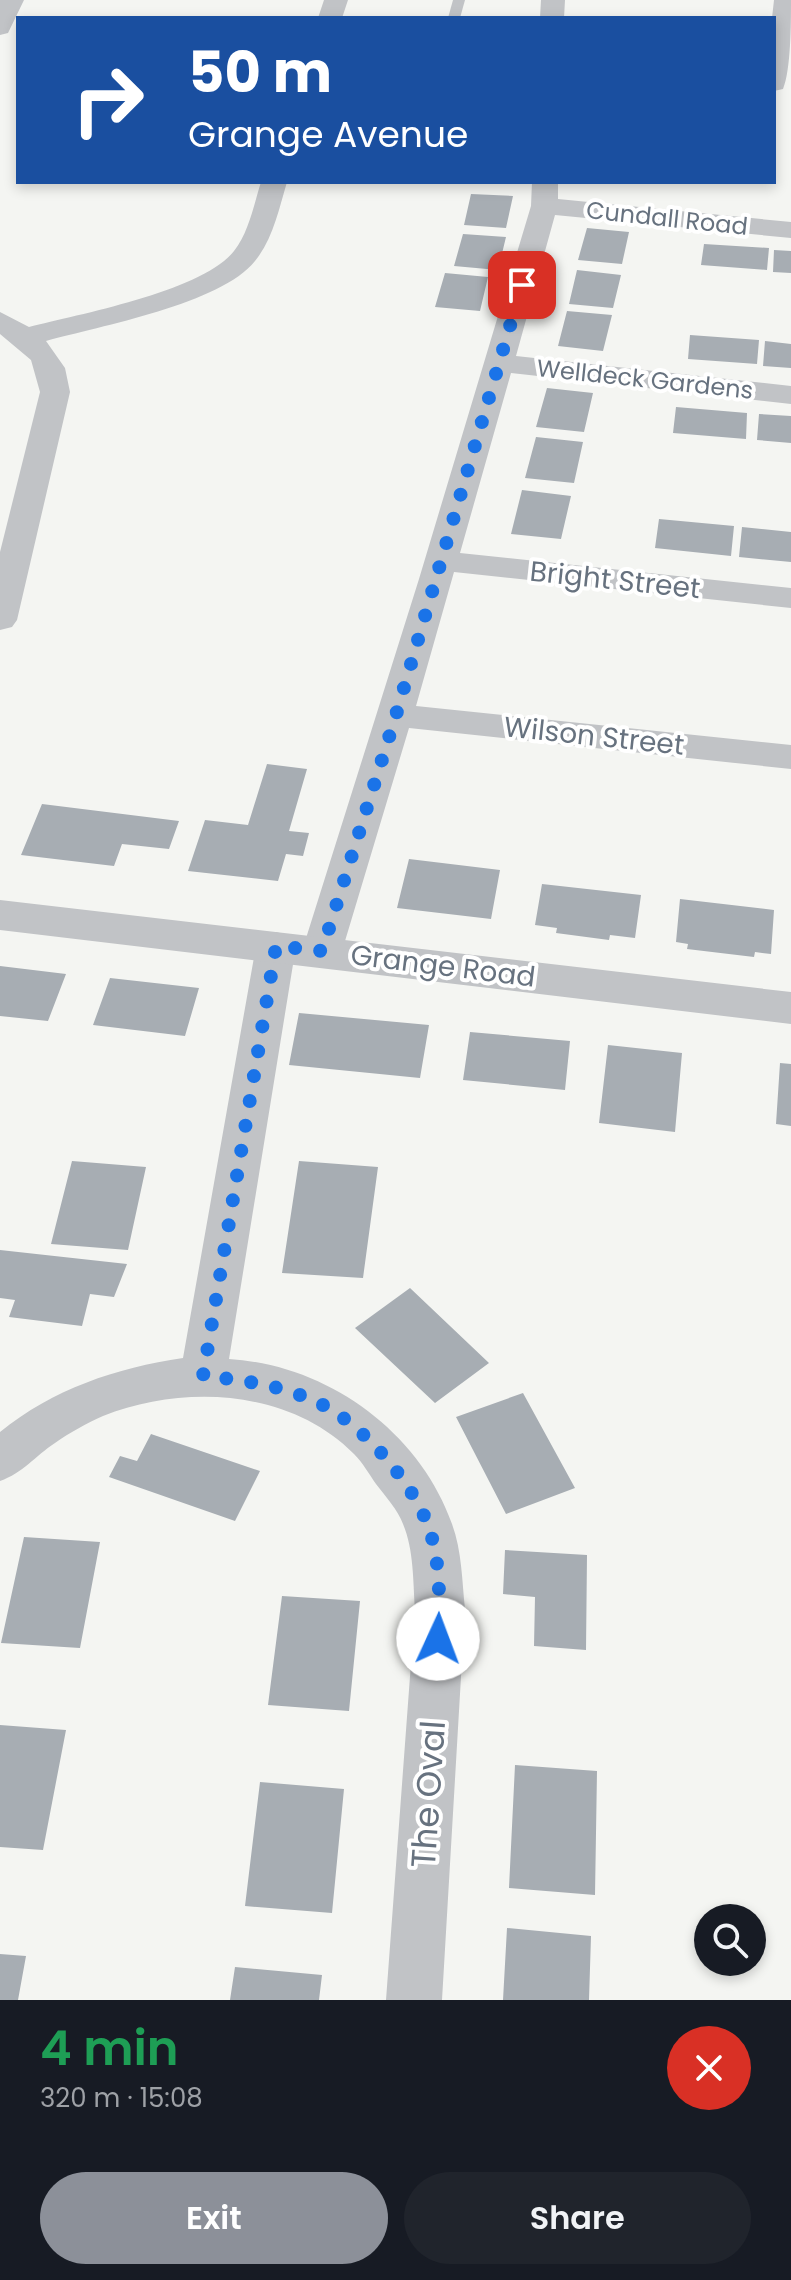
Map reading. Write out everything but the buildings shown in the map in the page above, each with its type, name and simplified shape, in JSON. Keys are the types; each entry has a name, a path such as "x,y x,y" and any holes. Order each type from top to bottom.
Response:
{"street":[{"path":"0,28 12,0"},
{"path":"781,71 787,27 786,0"},
{"path":"13,329 192,290 224,276 243,259 256,236 273,184"},
{"path":"322,951 396,715 500,363 544,194"},
{"name":"Cundall Road","path":"544,194 791,230"},
{"path":"0,620 55,392 48,358 13,329"},
{"name":"Welldeck Gardens","path":"500,363 791,395"},
{"name":"Bright Street","path":"439,561 791,598"},
{"name":"Wilson Street","path":"396,715 791,757"},
{"name":"Grange Road","path":"0,915 791,1008"},
{"path":"203,1376 276,946"},
{"name":"The Oval","path":"0,1460 22,1438 68,1409 135,1384 203,1376 261,1382 319,1403 370,1439 403,1482 427,1523 435,1555 440,1609 414,2000"}],"route":[{"path":"438,1639 440,1609 435,1555 427,1523 403,1482 370,1439 319,1403 261,1382 203,1376 276,946 322,951 396,715 522,285"}]}
